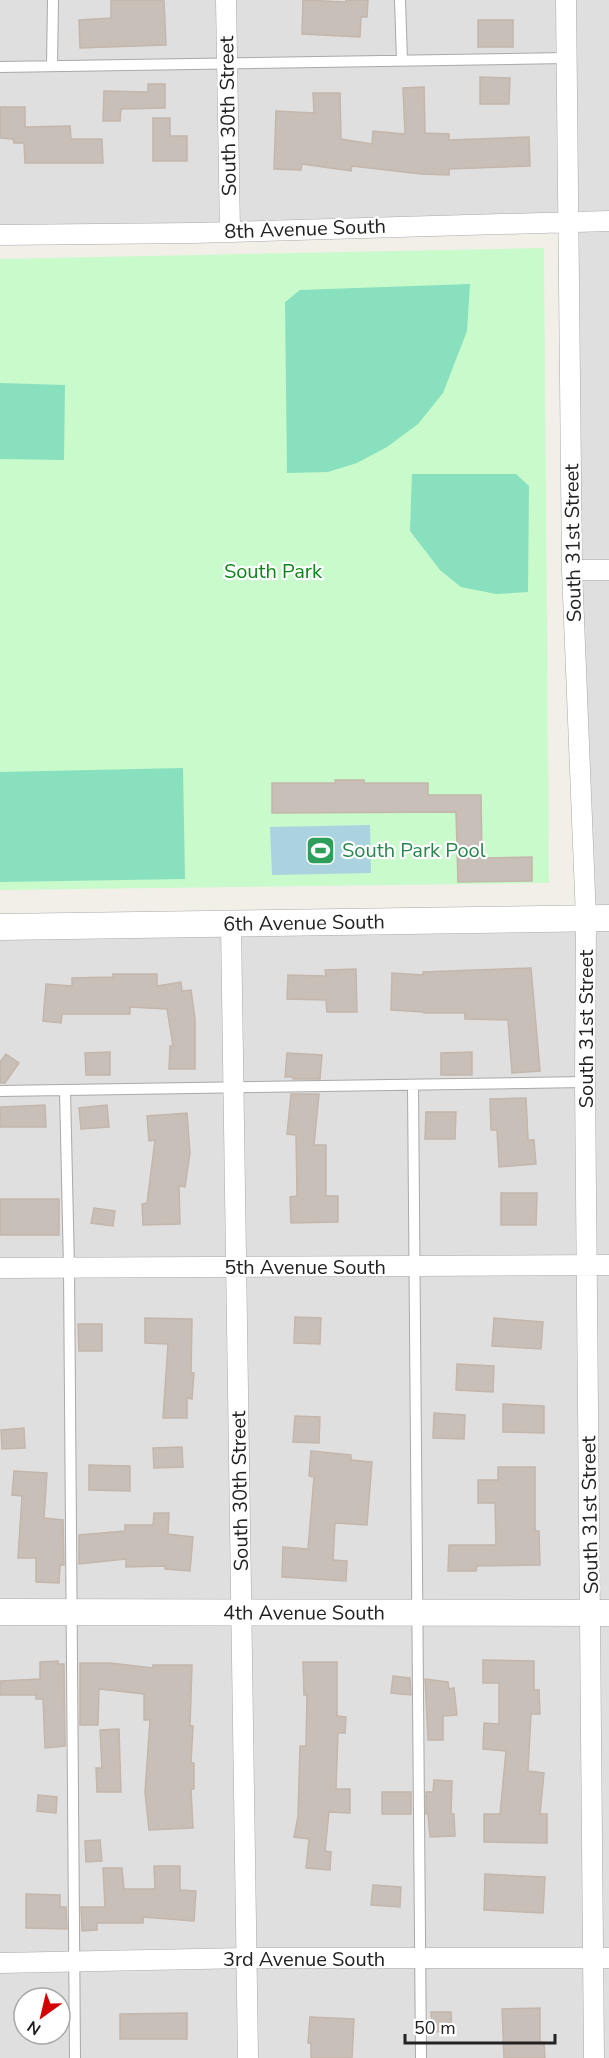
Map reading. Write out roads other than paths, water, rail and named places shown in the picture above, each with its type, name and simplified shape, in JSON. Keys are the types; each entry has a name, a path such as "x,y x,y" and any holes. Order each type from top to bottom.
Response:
{"street":[{"name":"South 30th Street","path":"226,0 230,231"},
{"name":"South 31st Street","path":"566,0 572,570 597,918 585,1082 587,1265 600,1613 601,1958 594,2058"},
{"name":"8th Avenue South","path":"0,235 609,221"},
{"path":"572,570 609,570"},
{"name":"6th Avenue South","path":"0,927 597,918"},
{"name":"South 30th Street","path":"231,924 248,2058"},
{"name":"5th Avenue South","path":"0,1268 609,1265"},
{"name":"4th Avenue South","path":"0,1612 600,1613"},
{"name":"3rd Avenue South","path":"0,1963 247,1958 601,1958"}],"lane":[{"path":"52,65 53,0"},
{"path":"400,0 402,60"},
{"path":"0,67 567,58"},
{"path":"0,1091 585,1082"},
{"path":"413,1085 420,2058"},
{"path":"65,1090 69,1268 75,2058"}],"water":[{"name":"South Park Pool","path":"370,825 371,873 272,875 270,827"}],"place":[{"name":"South Park Pool","path":"321,850"}],"park label":[{"name":"South Park","path":"273,571"}]}
